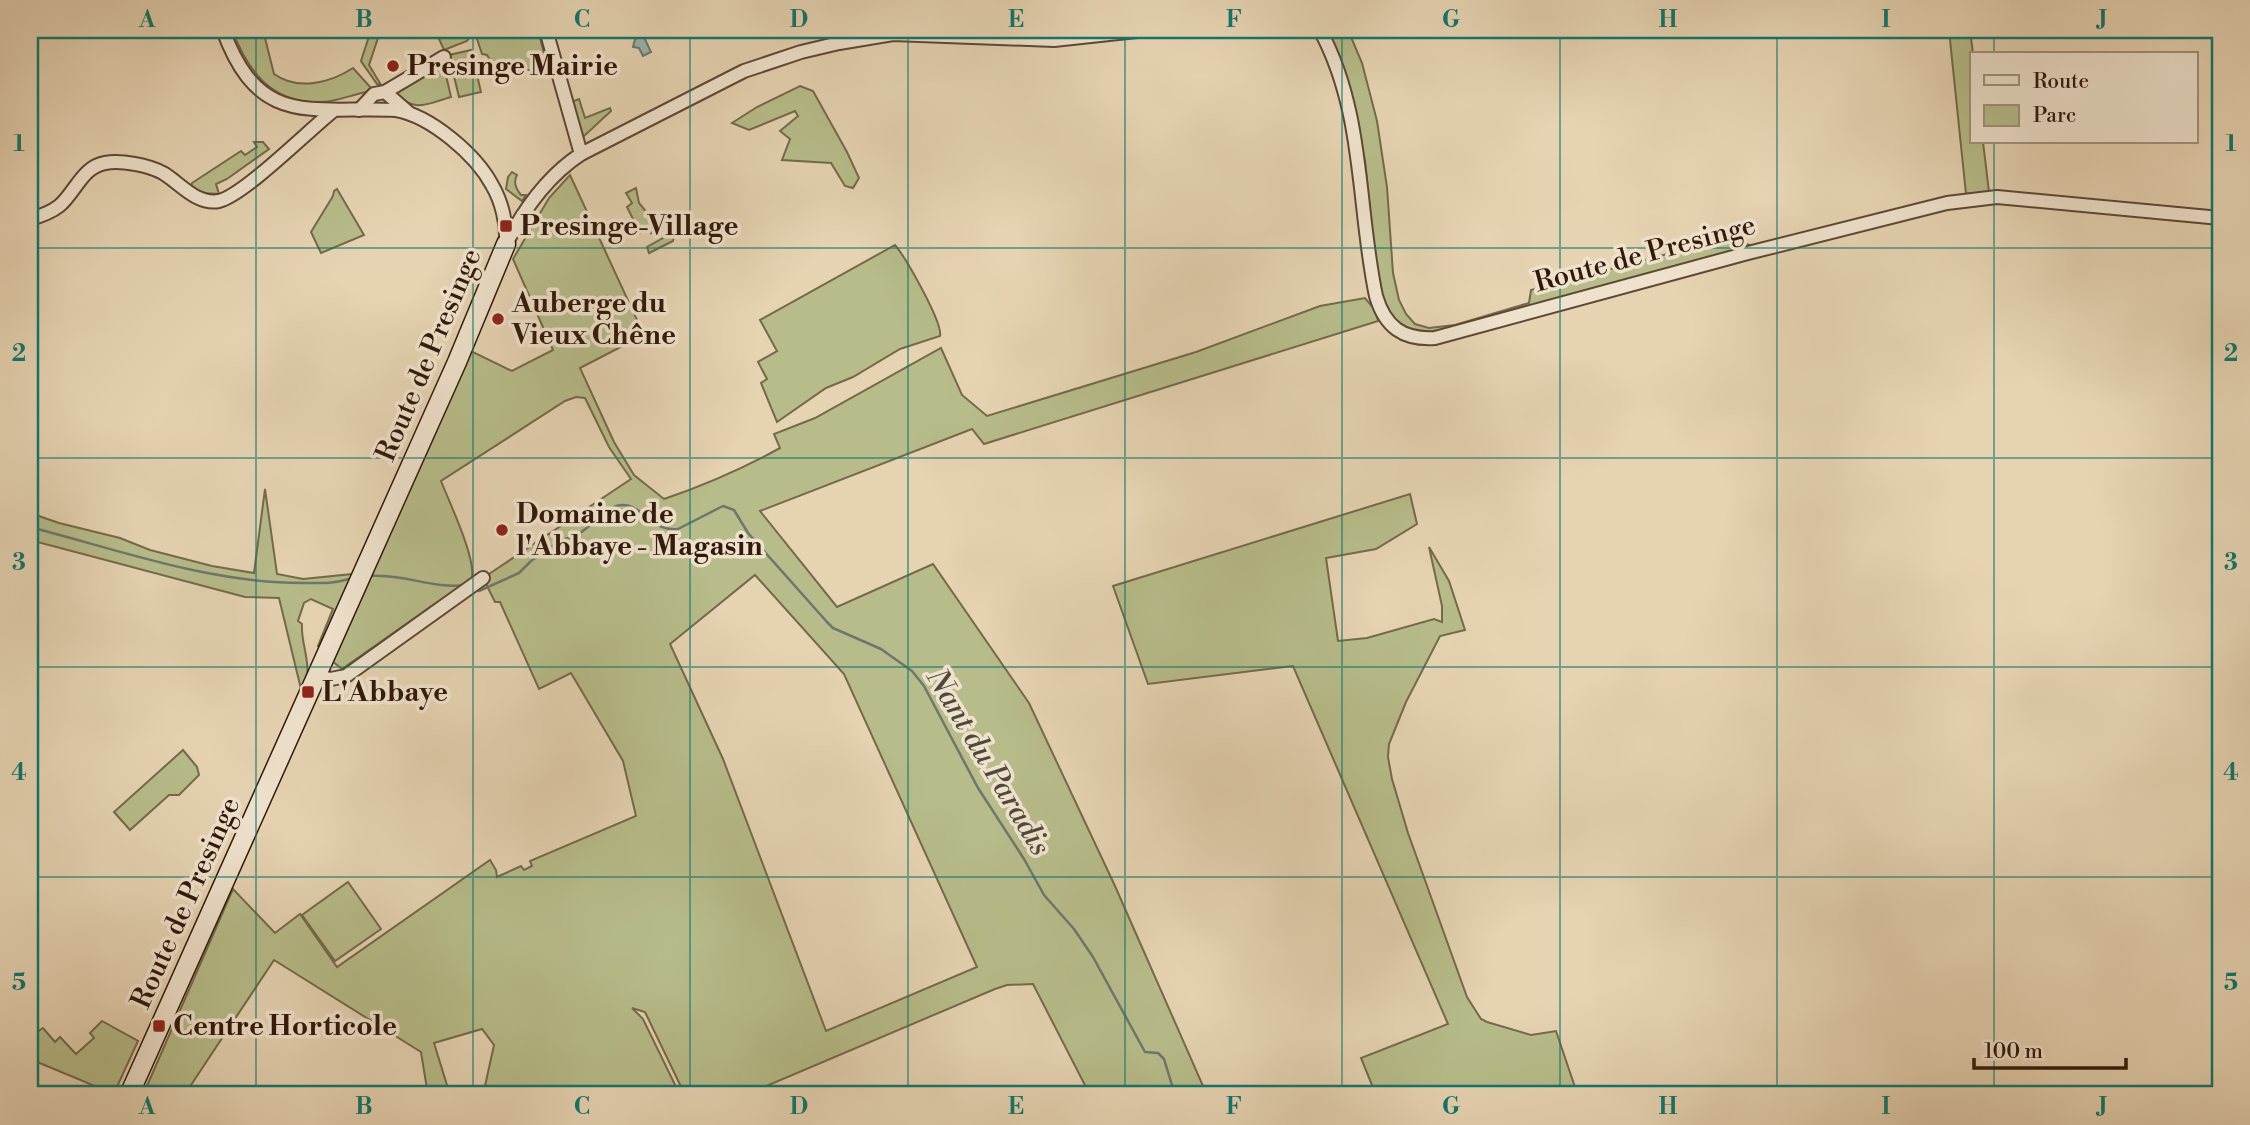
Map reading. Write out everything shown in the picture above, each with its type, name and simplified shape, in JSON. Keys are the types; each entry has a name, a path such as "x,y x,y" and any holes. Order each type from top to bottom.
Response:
{"street":[{"path":"223,30 235,60 248,78 263,92 281,103 302,110 408,112"},
{"path":"547,30 582,154"},
{"name":"Route de Presinge","path":"129,1095 468,337 506,235 545,186 567,164 582,154 744,71 801,52 894,34 1024,40 1092,37 1146,30"},
{"name":"Route de Presinge","path":"1320,30 1348,102 1358,151 1370,261 1378,303 1393,326 1418,339 1448,335 1748,253 1976,198 1997,197 2220,218"},
{"path":"359,110 374,94 385,92 444,57"},
{"path":"385,92 408,112 430,123 445,135 484,173 496,193 506,235"},
{"path":"30,219 47,214 59,206 89,171 99,164 109,162 153,169 197,197 218,201 263,171 332,111"},
{"path":"317,676 331,679 346,676 474,584"}],"green space":[{"path":"232,30 263,30 274,74 283,79 303,84 314,83 334,78 353,68 371,88 366,92 323,102 290,98 265,83 255,72 246,60"},
{"path":"371,30 387,30 380,32 369,65 381,85 377,84 361,61"},
{"path":"435,30 474,30 467,41 444,50"},
{"path":"474,30 538,30 549,72 494,67 487,55 482,54"},
{"path":"917,30 1109,30 1029,35 1028,32"},
{"path":"1326,30 1348,30 1362,63 1377,121 1387,187 1393,273 1399,300 1415,324 1429,328 1455,325 1529,303 1531,290 1724,239 1750,245 1445,330 1418,333 1401,327 1384,307 1376,271 1365,161 1355,116"},
{"path":"1949,30 1970,30 1973,52 1970,52 1970,144 1983,144 1989,192 1966,194"},
{"path":"471,50 481,92 459,97 449,55"},
{"path":"443,62 451,97 416,105 395,94 396,89"},
{"path":"800,86 813,91 847,152 859,178 853,188 845,186 831,163 782,160 790,139 780,131 798,116 795,111 749,130 732,123 757,107"},
{"path":"579,99 585,118 610,108 611,111 583,137 571,102"},
{"path":"254,142 263,142 269,149 216,184 219,194 202,193 191,188 192,183 241,151 245,155 257,147"},
{"path":"512,172 517,175 515,183 521,195 526,195 522,201 506,189 508,177"},
{"path":"570,175 644,335 580,368 614,442 634,475 664,499 723,476 780,448 774,434 815,418 941,348 962,395 987,416 1196,352 1320,306 1365,298 1376,311 1378,321 984,444 972,429 760,511 837,607 933,564 1029,703 1115,886 1207,1095 1090,1095 1033,984 1007,985 995,989 745,1095 685,1095 645,1012 632,1008 643,1019 680,1095 483,1095 494,1045 482,1029 434,1043 450,1095 428,1095 421,1052 274,960 185,1094 187,1095 143,1095 233,889 275,933 300,914 337,967 490,860 497,877 521,866 524,870 532,866 530,861 636,816 623,761 571,673 539,689 500,602 495,602 483,578 631,479 609,447 585,398 576,397 565,401 441,481 467,547 471,561 471,582 433,605 342,669 332,661 471,351 512,371 553,350 513,259 549,198","holes":["755,575 844,674 977,967 826,1031 723,759 670,644"]},
{"path":"636,188 639,203 657,225 651,233 649,229 640,233 627,207 632,203 626,193"},
{"path":"337,189 364,235 321,253 311,232"},
{"path":"672,233 673,241 649,253 647,247"},
{"path":"895,245 930,305 940,336 900,349 853,377 826,388 777,422 761,383 767,379 758,362 777,351 760,320"},
{"path":"265,489 277,574 303,579 353,574 320,649 318,646 333,609 311,599 304,603 298,621 302,624 307,674 301,689 279,598 245,597 30,540 30,513 120,538 150,550 212,566 254,573"},
{"path":"1410,494 1417,524 1376,549 1326,558 1338,641 1367,638 1434,619 1442,622 1442,606 1429,547 1449,581 1465,630 1440,636 1406,702 1389,744 1388,757 1392,779 1408,833 1467,997 1481,1019 1487,1022 1531,1035 1556,1031 1576,1090 1581,1095 1376,1095 1361,1058 1448,1024 1293,666 1148,684 1113,586"},
{"path":"183,750 197,767 199,775 179,795 169,795 130,830 114,812"},
{"path":"348,882 381,929 335,961 302,915"},
{"path":"102,1021 138,1041 116,1089 109,1092 30,1059 30,1023 37,1032 43,1028 55,1042 60,1037 76,1054 94,1038 90,1033"}],"water":[{"path":"643,35 651,52 643,56 639,48 633,47 635,39"}],"waterway":[{"name":"Nant du Paradis","path":"476,589 479,591 519,573 561,540 576,536 616,506 633,507 667,529 678,529 723,506 734,510 748,533 833,628 881,649 912,671 924,686 978,788 1044,895 1074,929 1093,957 1145,1052 1158,1053 1164,1059 1175,1095"},
{"name":"Nant du Paradis","path":"30,527 164,564 233,577 302,583 349,579"},
{"name":"Nant du Paradis","path":"370,576 395,577 442,585 466,585"},
{"path":"154,1091 159,1095"}],"place":[{"name":"Presinge Mairie","path":"393,66"},
{"name":"Presinge-Village","path":"506,226"},
{"name":"Auberge du Vieux Chêne","path":"498,319"},
{"name":"Domaine de l'Abbaye - Magasin","path":"502,530"},
{"name":"L'Abbaye","path":"308,692"},
{"name":"Centre Horticole","path":"159,1026"}]}
